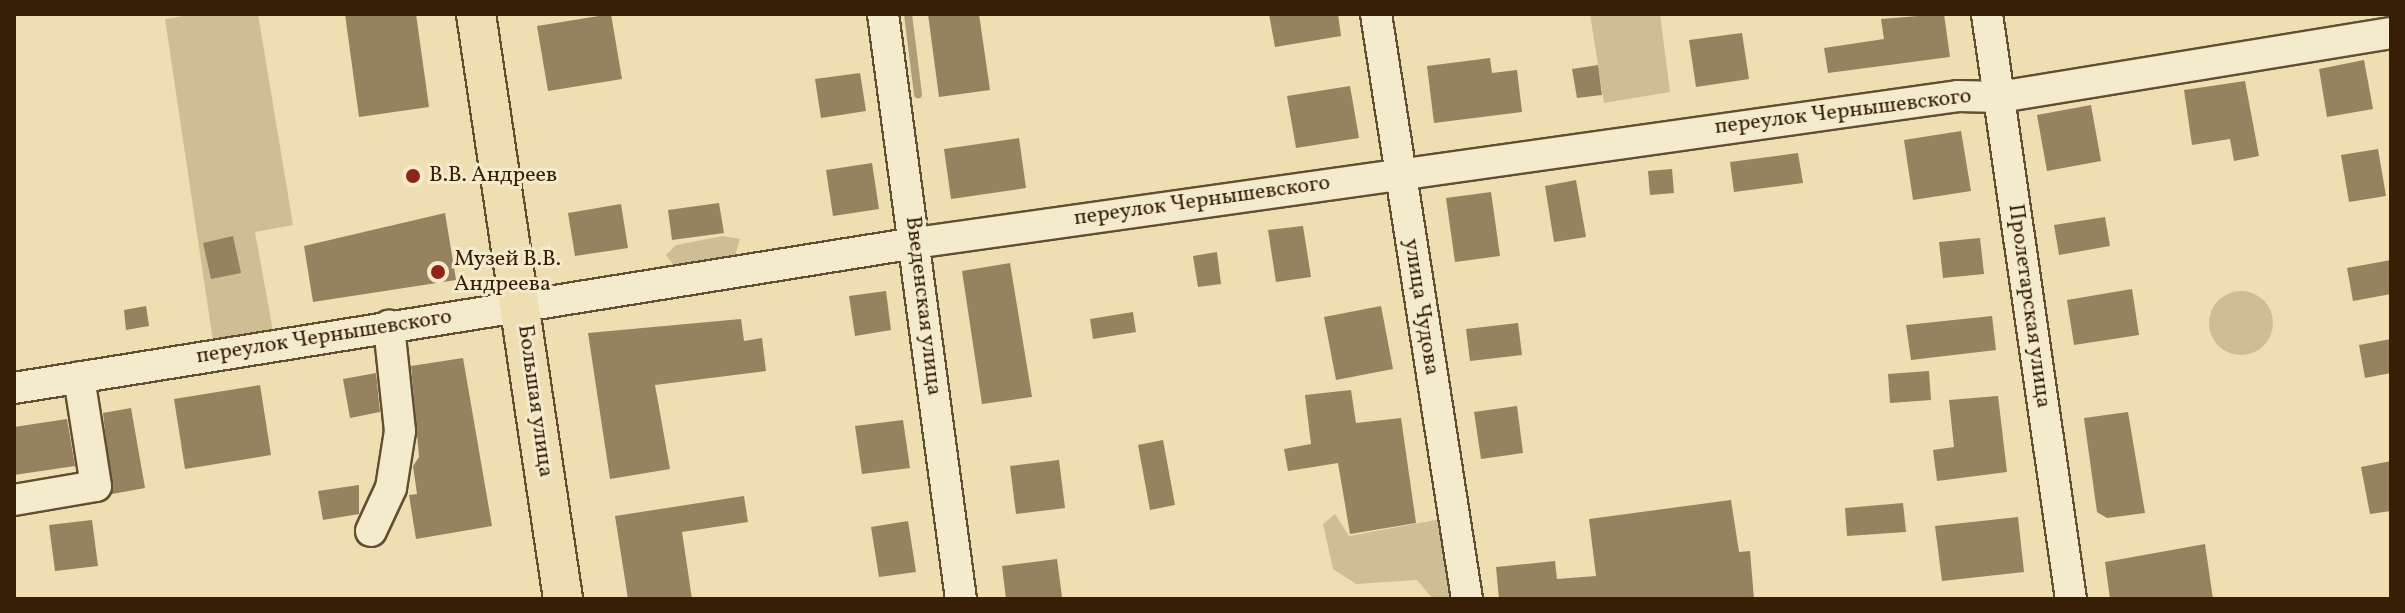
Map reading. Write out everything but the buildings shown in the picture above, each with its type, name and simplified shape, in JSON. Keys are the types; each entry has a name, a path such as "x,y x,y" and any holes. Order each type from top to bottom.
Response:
{"main road":[{"name":"Большая улица","path":"476,14 563,599"}],"street":[{"name":"Введенская улица","path":"883,14 961,599"},
{"name":"улица Чудова","path":"1376,14 1467,599"},
{"name":"Пролетарская улица","path":"1987,14 2071,599"},
{"name":"переулок Чернышевского","path":"14,388 915,243 1399,172 1958,96 2000,97 2388,29"},
{"path":"371,531 391,488 400,431 389,326"},
{"path":"14,500 96,486 79,377"}],"shaded area":[{"path":"196,14 258,14 293,225 255,232 273,331 213,341 165,19"},
{"path":"1590,14 1660,14 1670,92 1604,103"},
{"path":"723,236 740,239 734,259 676,269 666,255 676,245"},
{"path":"2241,291 2259,297 2267,305 2273,323 2267,341 2259,349 2241,355 2223,349 2215,341 2209,323 2215,305 2223,297"},
{"path":"1335,514 1349,536 1441,519 1462,599 1433,599 1417,580 1356,584 1333,569 1323,524"}],"waterway":[{"path":"908,14 918,94"}],"place":[{"name":"В.В. Андреев","path":"413,176"},
{"name":"Музей В.В. Андреева","path":"438,272"}]}
